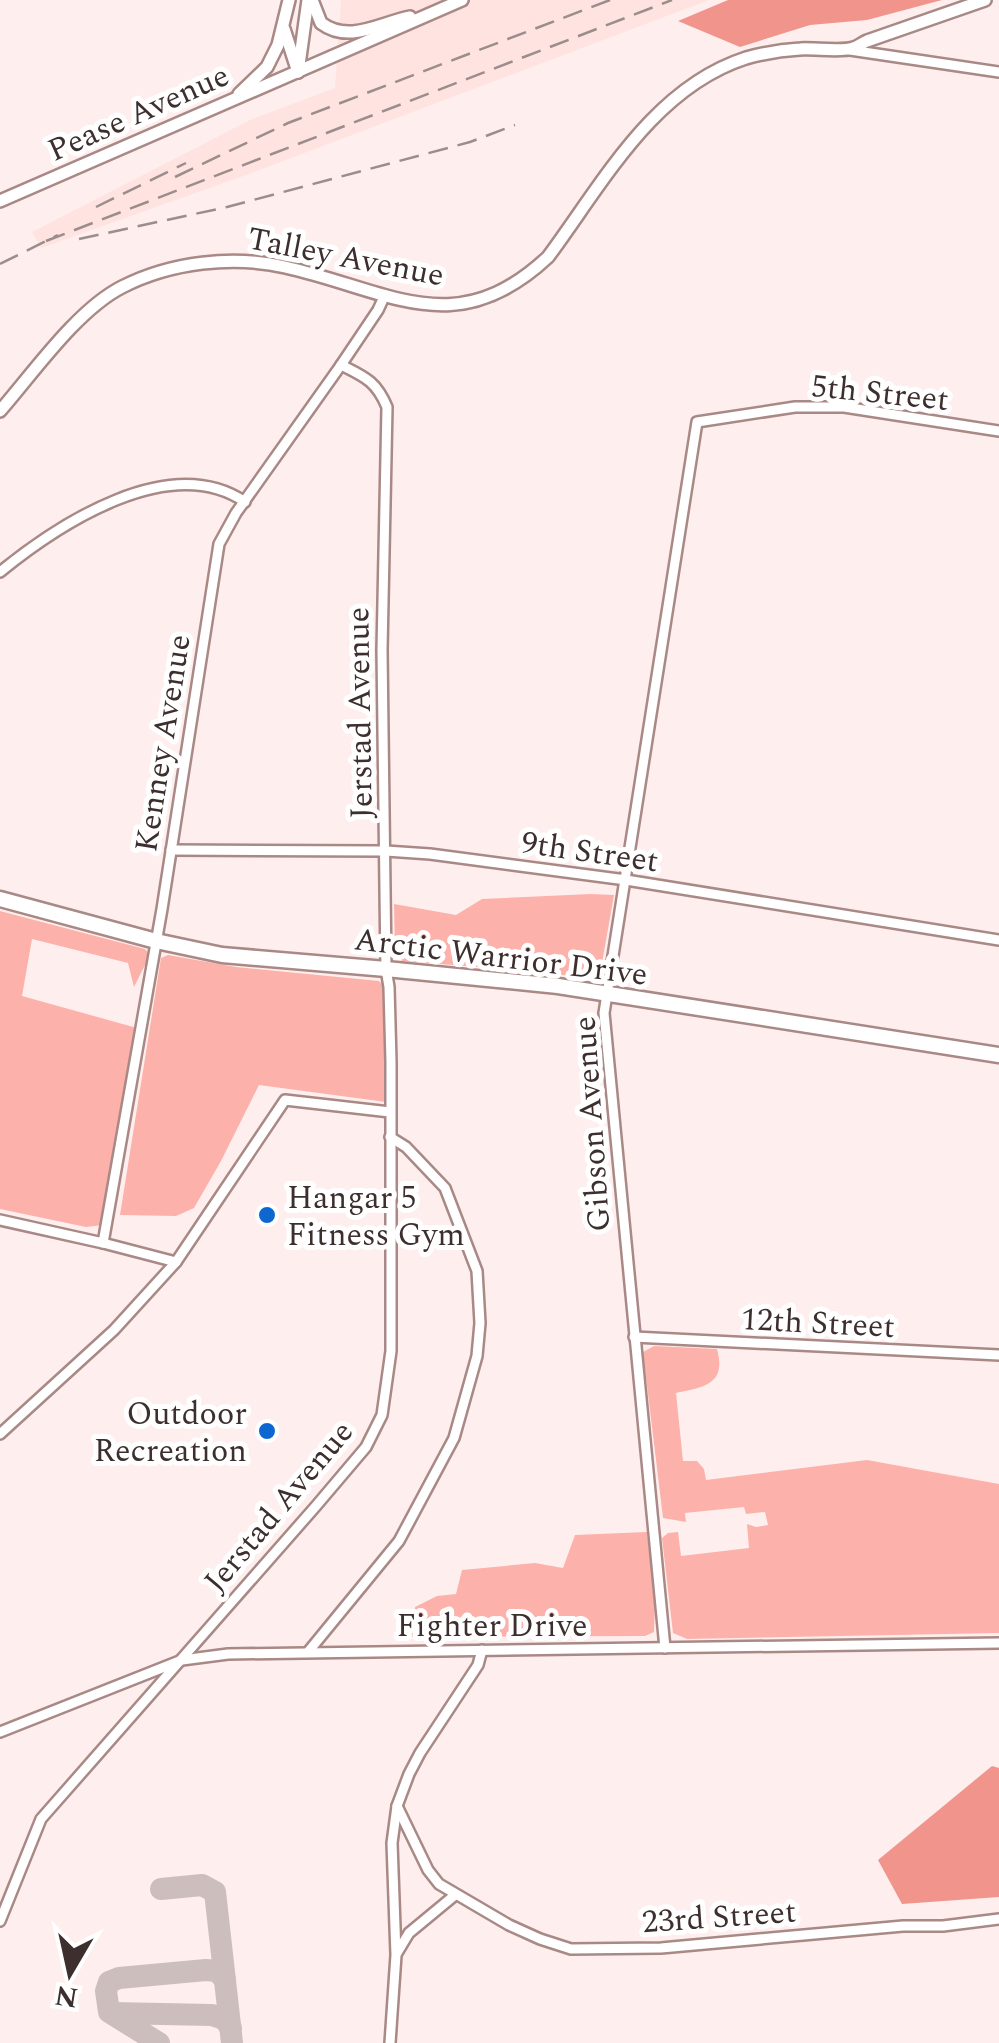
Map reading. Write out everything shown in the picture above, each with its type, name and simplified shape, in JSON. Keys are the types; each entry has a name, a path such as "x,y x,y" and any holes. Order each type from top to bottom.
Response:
{"main road":[{"name":"Arctic Warrior Drive","path":"0,900 222,956 558,986 999,1055"}],"street":[{"path":"232,100 267,67 284,26 289,0"},
{"path":"298,72 310,0"},
{"path":"310,0 321,22 340,33 438,10 462,0"},
{"name":"Talley Avenue","path":"0,411 77,322 100,302 124,286 201,263 257,262 286,267 384,296 432,305 467,304 501,292 548,257 643,130 686,89 723,67 775,51 850,50 985,0"},
{"name":"Pease Avenue","path":"0,201 438,10"},
{"path":"284,26 298,72"},
{"path":"850,50 999,72"},
{"name":"Kenney Avenue","path":"103,1243 219,544 236,513 341,365 384,296"},
{"name":"Jerstad Avenue","path":"0,1921 41,1820 366,1447 382,1415 392,1351 390,987 386,968 382,632 387,406 370,380 341,365"},
{"name":"5th Street","path":"696,422 795,407 844,407 999,431"},
{"name":"Gibson Avenue","path":"665,1648 604,1013 696,422"},
{"path":"0,572 65,524 117,498 195,485 218,488 244,502"},
{"name":"9th Street","path":"171,850 386,851 447,856 626,880 999,940"},
{"path":"0,1434 114,1330 176,1262 285,1100 390,1112"},
{"path":"308,1652 399,1541 454,1438 476,1356 480,1324 476,1271 445,1188 406,1146 390,1137"},
{"path":"0,1220 176,1262"},
{"name":"12th Street","path":"634,1337 999,1356"},
{"name":"Fighter Drive","path":"0,1732 182,1660 228,1654 999,1643"},
{"path":"390,2043 396,1955 392,1843 397,1806 408,1774 478,1665 482,1650"},
{"name":"23rd Street","path":"397,1806 428,1870 439,1884 540,1940 571,1948 661,1948 999,1918"},
{"path":"396,1955 409,1933 454,1895"}],"shaded area":[{"path":"341,0 709,0 41,248 32,232 250,120 335,88"},
{"path":"728,0 942,0 867,20 810,25 740,47 678,21"},
{"path":"614,895 599,980 402,961 395,952 394,904 456,915 482,899"},
{"path":"0,911 145,949 150,955 134,987 128,963 32,939 22,996 137,1028 103,1225 86,1227 0,1209"},
{"path":"168,955 236,967 379,981 384,986 386,1102 259,1085 194,1208 176,1216 120,1215 161,958"},
{"path":"654,1346 717,1349 716,1377 703,1386 676,1393 683,1461 697,1461 706,1480 867,1460 999,1484 999,1633 687,1639 673,1633 662,1538 678,1532 681,1556 749,1548 747,1524 768,1525 765,1512 746,1514 744,1507 685,1513 686,1522 663,1518 643,1352"},
{"path":"647,1532 654,1632 645,1636 411,1637 415,1607 437,1596 456,1594 462,1570 535,1563 563,1568 575,1535"},
{"path":"992,1766 999,1768 999,1897 902,1904 878,1860"}],"taxiway":[{"path":"161,1889 202,1885 215,1892 232,2043"},
{"path":"159,2043 109,2012 109,1982 206,1970 217,1971 225,1980"},
{"path":"112,2013 212,2015 224,2019 231,2028"}],"railway":[{"path":"175,177 288,123 610,0"},
{"path":"46,241 672,0"},
{"path":"79,239 227,207 470,142 515,125"},
{"path":"96,207 186,163"},
{"path":"0,264 58,235"}],"place":[{"name":"Hangar 5 Fitness Gym","path":"267,1215"},
{"name":"Outdoor Recreation","path":"267,1431"}]}
